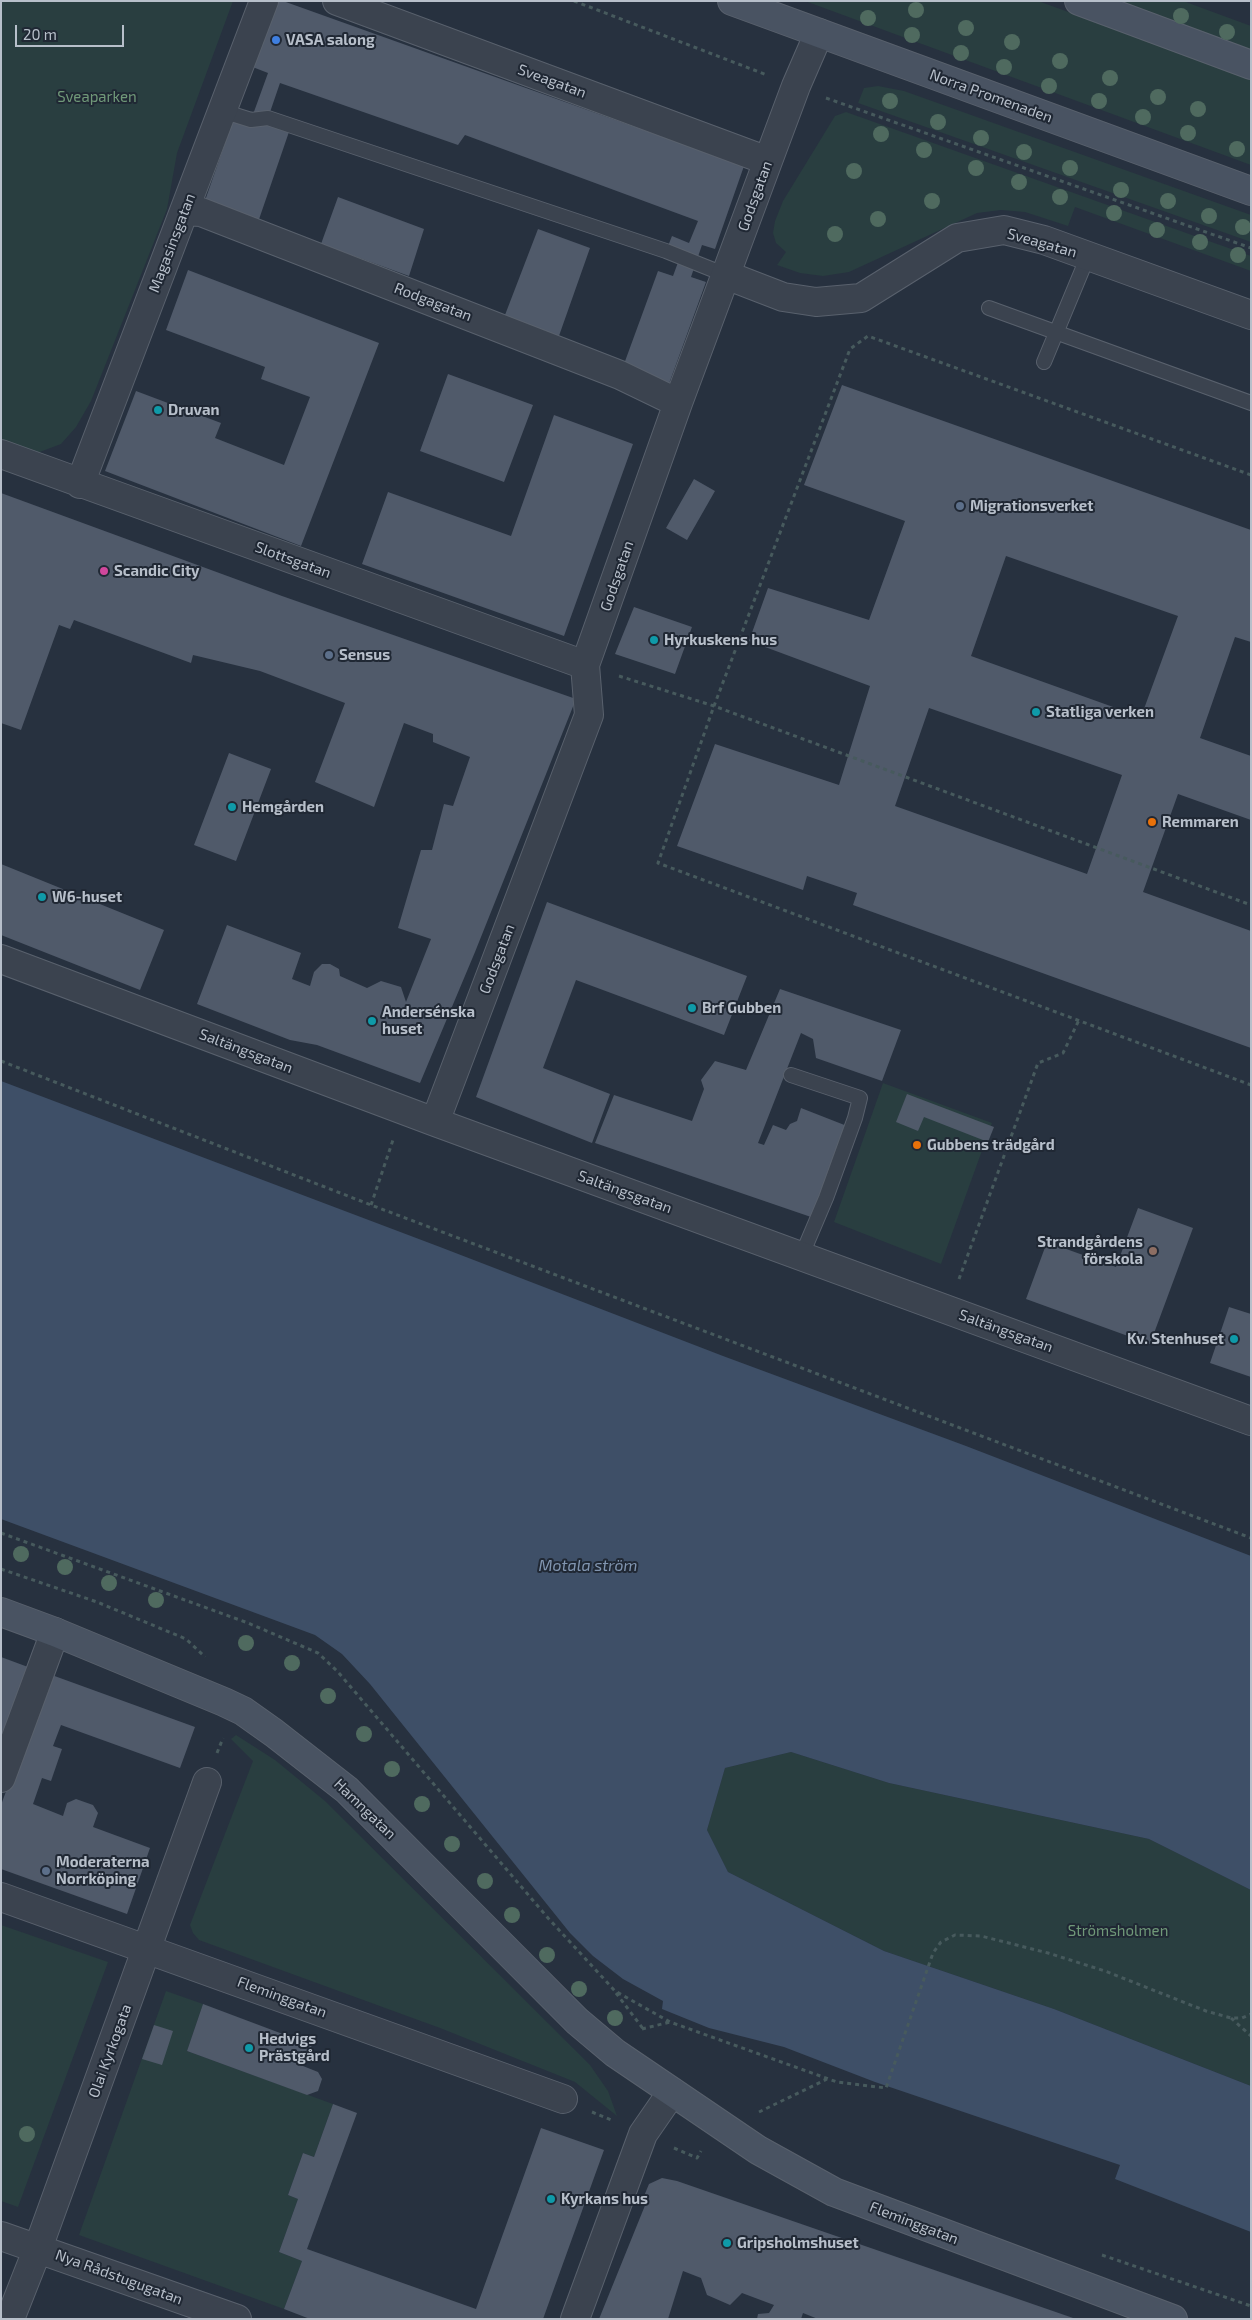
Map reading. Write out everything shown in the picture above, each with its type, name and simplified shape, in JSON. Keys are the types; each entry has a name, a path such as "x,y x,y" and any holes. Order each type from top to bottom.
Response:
{"street":[{"name":"Magasinsgatan","path":"80,484 264,1"},
{"name":"Sveagatan","path":"337,1 768,161"},
{"name":"Norra Promenaden","path":"732,1 1251,191"},
{"path":"1079,1 1251,64"},
{"name":"Godsgatan","path":"435,1122 589,715 586,665 678,403 796,86 819,33"},
{"name":"Rodgagatan","path":"184,211 201,212 220,219 620,376 678,403"},
{"name":"Sveagatan","path":"726,275 783,297 816,302 860,298 957,238 1004,230 1044,240 1251,315"},
{"name":"Slottsgatan","path":"1,454 586,665"},
{"name":"Saltängsgatan","path":"1,959 435,1122 1251,1421"},
{"name":"Hamngatan","path":"1,1612 55,1632 224,1702 243,1711 274,1732 347,1790 577,2021 614,2053 672,2092"},
{"path":"1,1778 55,1632"},
{"name":"Olai Kyrkogata","path":"10,2319 38,2248 207,1782"},
{"name":"Fleminggatan","path":"1,1896 563,2099"},
{"path":"575,2319 643,2134 672,2092"},
{"name":"Fleminggatan","path":"672,2092 758,2150 834,2192 1163,2317"},
{"name":"Nya Rådstugugatan","path":"1,2236 237,2319"}],"lane":[{"path":"224,105 235,115 251,120 268,118 666,251 726,275"},
{"path":"1044,362 1088,256"},
{"path":"990,308 1251,403"},
{"path":"791,1074 860,1098 855,1118 826,1198 801,1256"}],"path":[{"path":"574,1 865,113 1251,248"},
{"path":"1251,475 868,336 850,349 714,706 658,863 1251,1085"},
{"path":"586,665 714,706 1251,905"},
{"path":"948,1310 1038,1063 1063,1053 1079,1020"},
{"path":"1,1061 371,1205 1251,1538"},
{"path":"371,1205 403,1110"},
{"path":"1,1533 248,1623 318,1653 338,1672 548,1918 615,1991 642,2029 650,2035"},
{"path":"1,1569 97,1602 186,1638"},
{"path":"615,1991 670,2022 827,2079 886,2088 933,1953 941,1942 955,1935 981,1936 1048,1953 1105,1971 1206,2011 1231,2018 1242,2018 1251,2014"},
{"path":"1231,2018 1251,2036"},
{"path":"764,2118 756,2113 827,2079"},
{"path":"1100,2254 1251,2306"}],"green space":[{"name":"Sveaparken","path":"1,1 233,1 177,153 167,209 91,401 76,427 61,444 37,453 1,440"},
{"path":"805,1 1038,1 1251,78 1251,165"},
{"path":"1108,1 1183,1 1251,26 1251,52"},
{"path":"878,86 904,91 1251,215 1251,242 858,103 864,88"},
{"path":"846,112 1251,256 1251,271 1075,207 1068,226 1025,212 1001,210 977,213 849,272 823,276 800,273 777,265 786,252 776,243 773,233 775,221 783,201 835,116"},
{"path":"883,1083 992,1123 941,1264 834,1222"},
{"path":"236,1735 275,1760 325,1801 590,2065 608,2091 617,2116 575,2082 440,2028 199,1940 193,1933 190,1925 253,1761 231,1739"},
{"name":"Strömsholmen","path":"791,1752 889,1783 1149,1839 1251,1890 1251,2086 1054,2009 884,1951 728,1872 707,1830 725,1768"},
{"path":"1,1925 108,1962 18,2207 1,2201"},
{"path":"166,1991 203,2004 187,2051 333,2104 314,2157 303,2153 288,2195 298,2199 279,2252 302,2261 284,2309 79,2235"}],"water":[{"name":"Motala ström","path":"1,1081 723,1356 966,1446 1251,1556 1251,1890 1149,1839 889,1783 791,1752 725,1768 707,1830 728,1872 884,1951 1054,2009 1251,2086 1251,2232 1115,2179 1120,2165 875,2082 784,2047 709,2028 662,2009 663,2001 623,1979 593,1956 570,1933 370,1684 342,1654 315,1635 1,1519"}],"building":[{"path":"273,1 283,1 744,166 715,249 702,245 691,277 706,282 666,392 620,375 658,271 673,276 680,257 666,251 672,236 689,243 698,221 465,135 458,145 280,83 268,118 291,126 255,231 201,212 235,115 251,120 268,73 250,66"},
{"path":"338,197 424,229 409,276 321,244"},
{"path":"538,229 590,248 554,350 500,328"},
{"name":"Druvan","path":"188,270 379,343 301,546 105,471 136,391 221,423 215,438 284,465 310,397 261,379 265,367 166,330"},
{"path":"448,374 533,405 504,482 420,451"},
{"name":"Statliga verken","path":"842,385 1251,530 1251,642 1235,637 1200,738 1251,756 1251,820 1178,794 1143,892 1251,931 1251,1048 853,905 857,893 807,876 803,890 677,846 715,744 839,785 870,686 749,641 768,588 869,620 905,521 804,485","holes":["1006,556 1178,616 1141,717 971,656","929,708 1122,775 1087,874 895,806"]},
{"path":"554,415 633,444 564,636 362,564 388,492 511,536"},
{"path":"694,479 715,491 687,540 666,528"},
{"path":"1,493 282,596 576,699 475,952 420,1083 317,1045 290,1040 197,1004 227,925 301,953 292,979 310,986 314,972 322,964 330,964 339,969 340,976 367,988 381,981 401,987 406,1002 431,939 398,928 421,850 432,850 444,804 453,806 470,757 433,742 433,734 404,723 374,807 315,782 345,703 260,671 193,655 191,663 74,620 70,629 59,625 21,730 1,723"},
{"name":"Hyrkuskens hus","path":"634,607 692,627 675,674 615,654"},
{"name":"Hemgården","path":"229,753 271,769 236,861 194,845"},
{"name":"W6-huset","path":"1,864 164,930 140,990 1,935"},
{"name":"Brf Gubben","path":"547,902 747,976 724,1035 576,980 543,1068 610,1094 592,1143 476,1097"},
{"path":"780,989 901,1030 882,1081 816,1058 813,1039 801,1033 758,1143 764,1145 773,1125 786,1130 790,1124 797,1121 801,1108 847,1126 811,1217 595,1143 614,1095 692,1121 704,1089 701,1080 715,1061 746,1070"},
{"path":"907,1094 994,1127 988,1142 924,1117 918,1131 896,1122"},
{"path":"1138,1208 1193,1228 1150,1344 1026,1299 1047,1242 1116,1267"},
{"name":"Kv. Stenhuset","path":"1229,1307 1251,1314 1251,1377 1210,1363"},
{"path":"1,1657 28,1667 1,1740"},
{"path":"49,1674 195,1727 180,1768 61,1725 53,1746 62,1749 51,1781 42,1778 33,1804 63,1816 67,1803 76,1799 93,1805 98,1813 93,1827 150,1848 127,1914 1,1869 1,1805"},
{"name":"Hedvigs Prästgård","path":"203,2004 312,2045 303,2066 318,2072 322,2079 318,2091 307,2095 187,2051"},
{"path":"154,2025 173,2031 162,2065 142,2059"},
{"name":"Kyrkans hus","path":"333,2104 357,2113 307,2249 476,2309 541,2128 604,2150 543,2319 310,2319 284,2309 302,2261 279,2252 298,2199 288,2195 303,2153 314,2157"},
{"path":"662,2178 677,2181 1076,2319 818,2319 803,2313 801,2319 757,2319 758,2314 769,2313 774,2305 742,2293 730,2305 707,2295 701,2278 683,2271 668,2319 599,2319 646,2203 644,2196 649,2184"}],"place":[{"name":"VASA salong","path":"276,40"},
{"name":"Druvan","path":"158,410"},
{"name":"Migrationsverket","path":"960,506"},
{"name":"Scandic City","path":"104,571"},
{"name":"Hyrkuskens hus","path":"654,640"},
{"name":"Sensus","path":"329,655"},
{"name":"Statliga verken","path":"1036,712"},
{"name":"Hemgården","path":"232,807"},
{"name":"Remmaren","path":"1152,822"},
{"name":"W6-huset","path":"42,897"},
{"name":"Brf Gubben","path":"692,1008"},
{"name":"Andersénska huset","path":"372,1021"},
{"name":"Gubbens trädgård","path":"917,1145"},
{"name":"Strandgårdens förskola","path":"1153,1251"},
{"name":"Kv. Stenhuset","path":"1234,1339"},
{"name":"Moderaterna Norrköping","path":"46,1871"},
{"name":"Hedvigs Prästgård","path":"249,2048"},
{"name":"Kyrkans hus","path":"551,2199"},
{"name":"Gripsholmshuset","path":"727,2243"}]}
